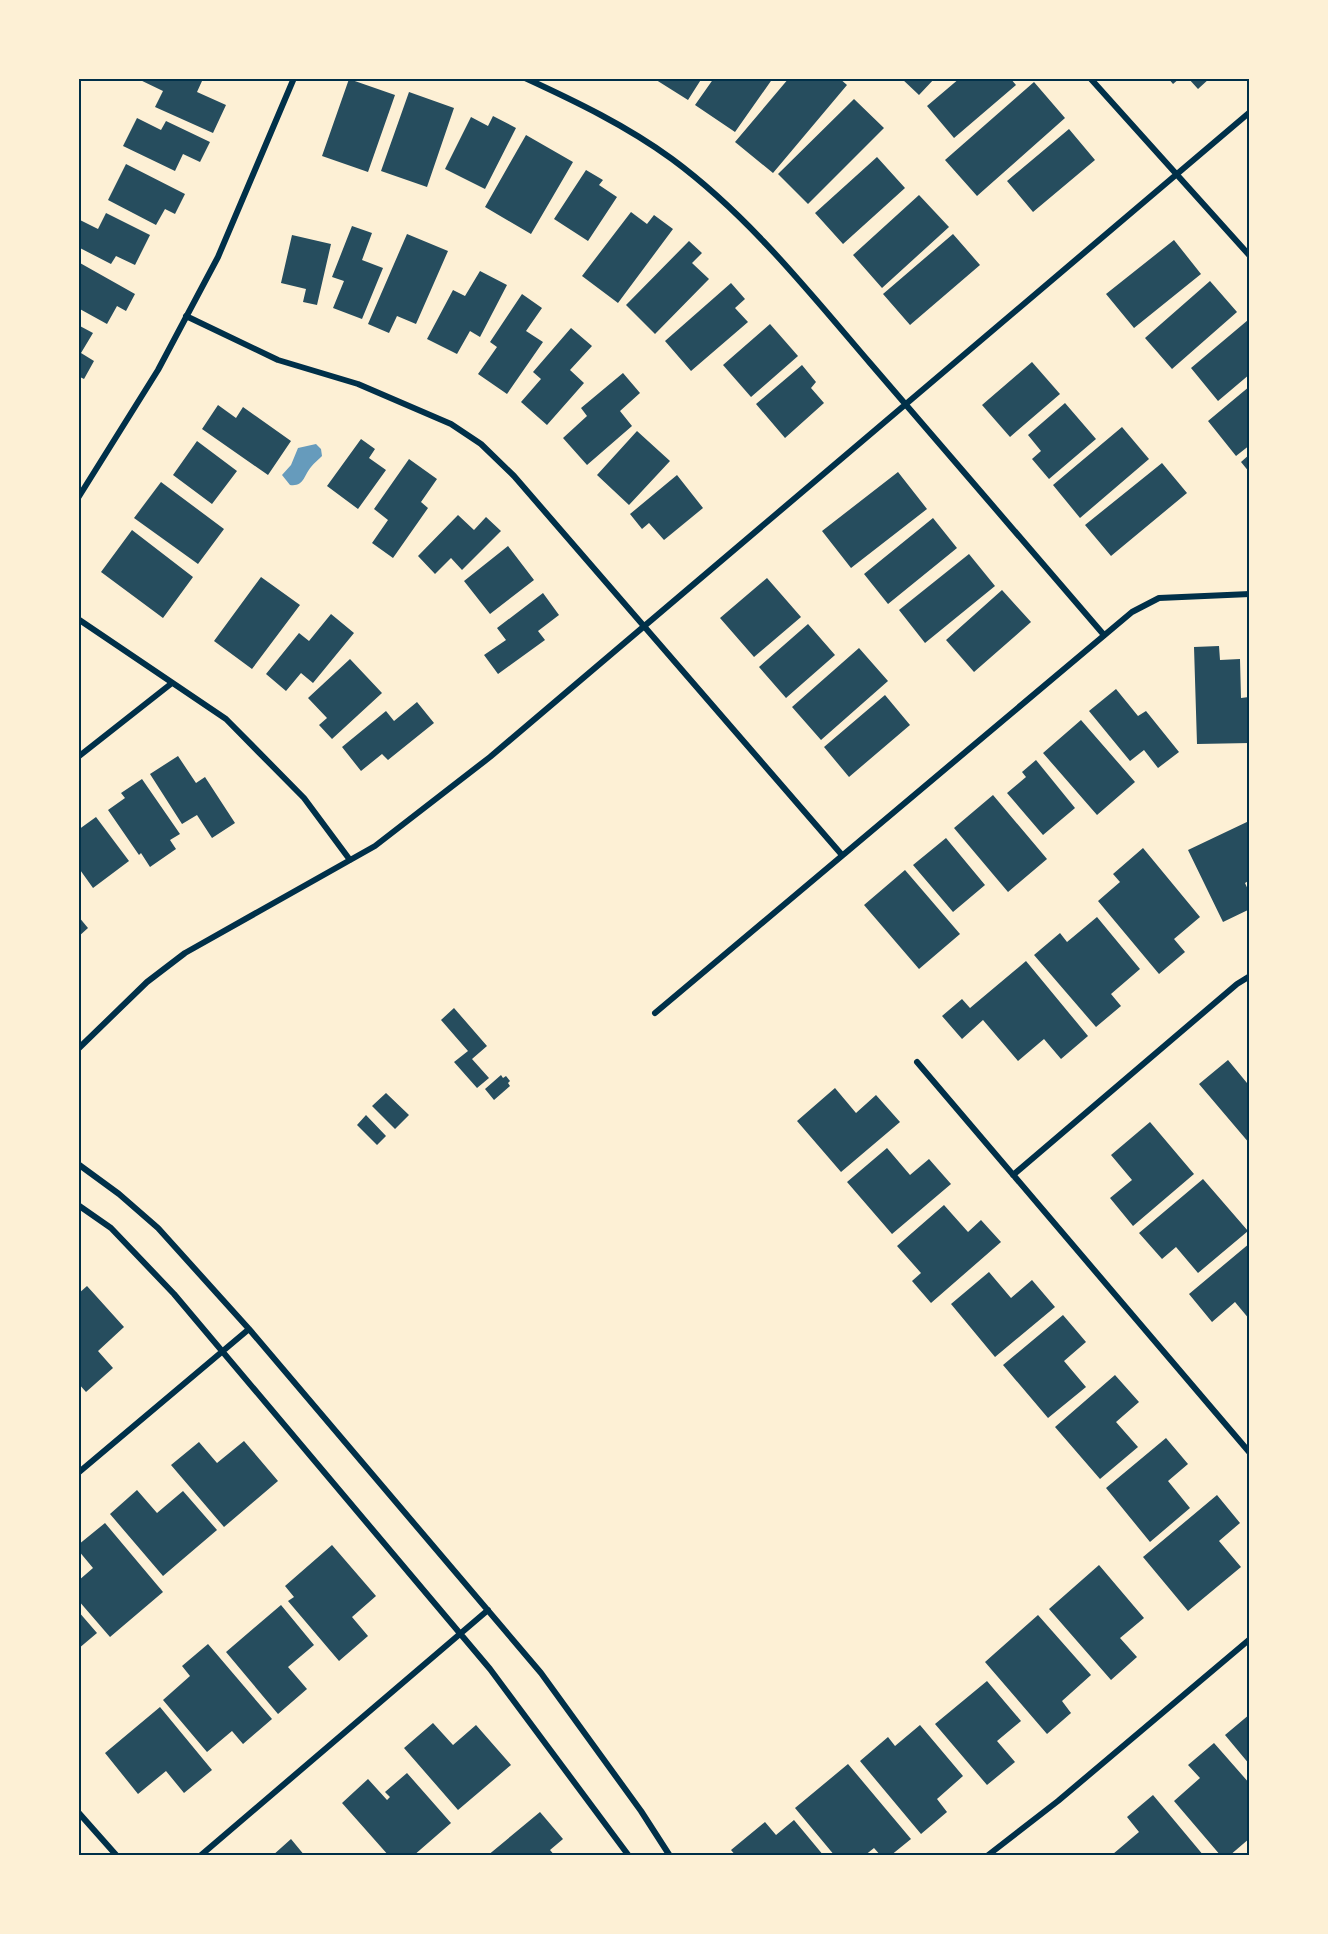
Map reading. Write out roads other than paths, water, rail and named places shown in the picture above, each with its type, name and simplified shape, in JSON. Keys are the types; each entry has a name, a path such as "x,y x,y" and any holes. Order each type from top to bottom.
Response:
{"street":[{"path":"78,498 158,370 218,257 294,78"},
{"path":"525,78 627,130 670,158 714,192 770,250 906,404 1104,635"},
{"path":"1090,78 1250,256"},
{"path":"78,1049 147,982 185,953 375,846 490,757 1250,112"},
{"path":"186,316 278,360 358,384 411,406 451,424 481,444 514,476 842,855"},
{"path":"655,1013 1132,612 1159,598 1250,594"},
{"path":"78,620 226,719 304,798 350,860"},
{"path":"78,757 172,683"},
{"path":"1013,1174 1228,991 1250,976"},
{"path":"917,1062 1250,1453"},
{"path":"78,1164 158,1228 249,1329 542,1673 641,1811 670,1856"},
{"path":"78,1205 111,1228 174,1294 490,1669 629,1856"},
{"path":"78,1473 249,1329"},
{"path":"200,1856 488,1610"},
{"path":"987,1856 1058,1801 1250,1639"},
{"path":"78,1812 117,1856"}],"water":[{"path":"316,444 321,449 322,456 301,482 290,485 282,475 291,465 298,448"}]}
